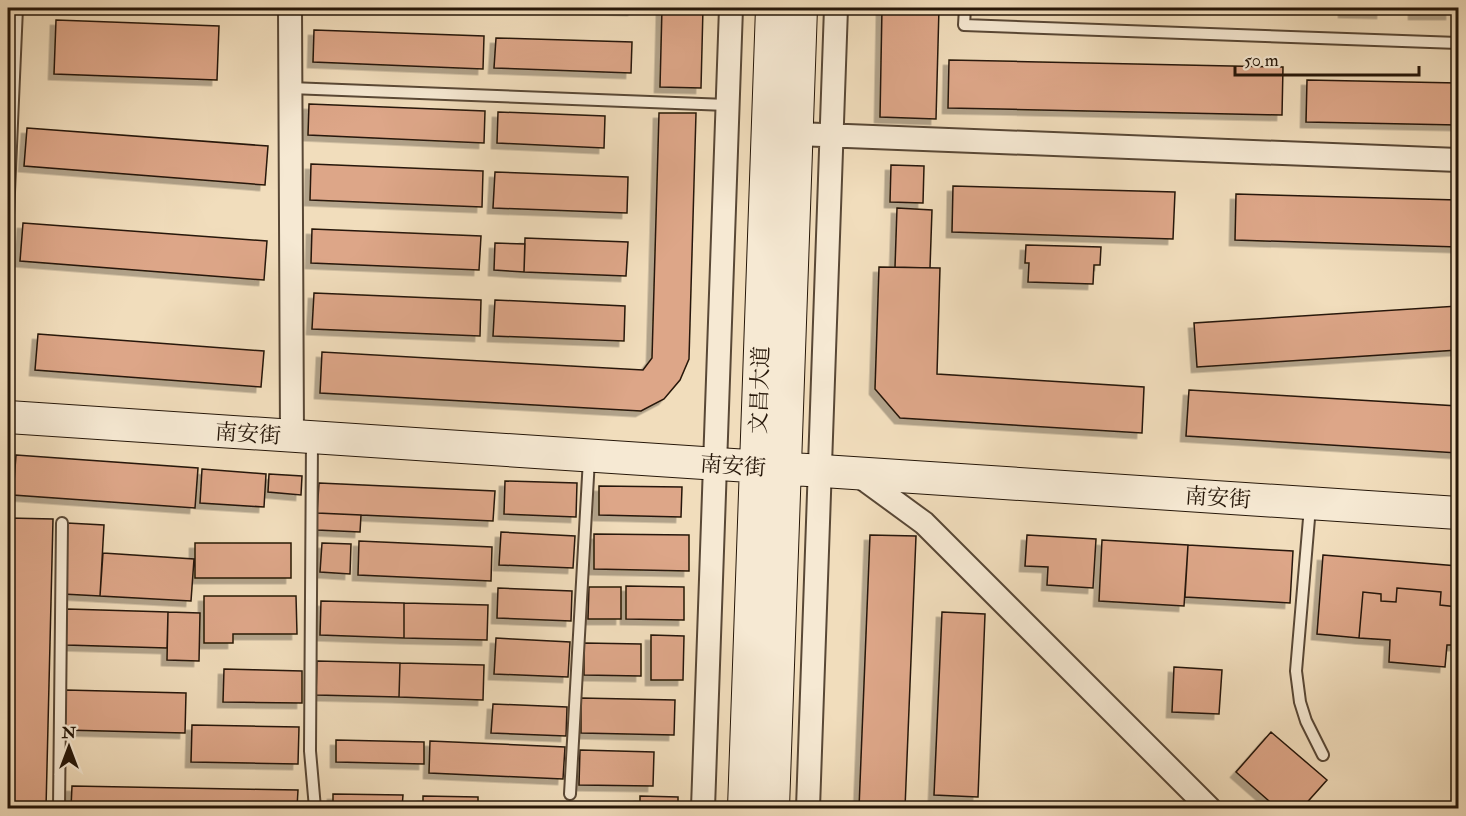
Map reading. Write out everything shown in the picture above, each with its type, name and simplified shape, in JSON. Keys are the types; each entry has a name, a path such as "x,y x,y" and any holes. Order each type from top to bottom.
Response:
{"main road":[{"name":"文昌大道","path":"772,8 773,808"},
{"name":"文昌大道","path":"744,808 797,134 801,8"},
{"name":"南安街","path":"8,417 1458,513"}],"street":[{"path":"290,8 290,88 302,437"},
{"path":"703,808 730,8"},
{"path":"808,808 836,8"},
{"path":"797,134 1458,160"},
{"path":"857,474 924,524 1209,808"}],"lane":[{"path":"8,215 17,8"},
{"path":"965,8 964,25 1458,43"},
{"path":"290,88 727,105"},
{"path":"302,437 310,751 315,808"},
{"path":"570,794 589,456"},
{"path":"1310,504 1296,671 1300,702 1306,721 1323,755"},
{"path":"58,808 62,523"}],"building":[{"path":"572,8 634,8 633,10"},
{"path":"662,8 703,8 701,88 660,87"},
{"path":"882,8 939,8 936,119 880,117"},
{"path":"1344,8 1382,8 1382,13 1344,12"},
{"path":"1414,8 1451,8 1451,14 1414,14"},
{"path":"56,20 219,26 217,80 54,74"},
{"path":"314,30 484,36 483,69 313,62"},
{"path":"496,38 632,42 631,73 494,68"},
{"path":"949,60 1283,67 1282,115 948,108"},
{"path":"1307,80 1458,83 1458,125 1306,122"},
{"path":"309,104 485,111 484,143 308,135"},
{"path":"498,112 605,116 604,148 497,143"},
{"path":"659,113 696,113 689,359 680,380 664,399 641,411 320,393 322,352 643,370 652,358"},
{"path":"27,128 268,146 265,185 24,166"},
{"path":"311,164 483,171 482,207 310,200"},
{"path":"891,165 924,166 923,203 890,202"},
{"path":"495,172 628,177 627,213 493,208"},
{"path":"953,186 1175,192 1173,239 952,232"},
{"path":"1236,194 1458,200 1458,247 1235,240"},
{"path":"897,208 932,210 930,268 895,267"},
{"path":"23,223 267,241 264,280 20,261"},
{"path":"312,229 481,236 479,270 311,263"},
{"path":"525,238 628,242 626,276 524,272"},
{"path":"495,243 525,244 524,272 494,270"},
{"path":"1026,245 1101,247 1100,265 1094,265 1093,284 1028,282 1029,263 1025,263"},
{"path":"879,267 940,268 937,374 1144,387 1142,433 900,418 875,389"},
{"path":"314,293 481,300 480,336 312,329"},
{"path":"495,300 625,306 624,341 493,336"},
{"path":"1458,306 1458,350 1197,367 1194,323"},
{"path":"38,334 264,351 261,387 35,370"},
{"path":"1189,390 1458,406 1458,453 1186,436"},
{"path":"16,455 198,468 195,508 13,495"},
{"path":"202,469 266,474 264,507 200,503"},
{"path":"269,474 302,476 301,495 268,492"},
{"path":"505,481 577,483 576,517 504,514"},
{"path":"319,483 495,491 493,521 317,513"},
{"path":"599,486 682,487 681,517 599,515"},
{"path":"317,513 361,515 360,532 317,530"},
{"path":"8,518 53,519 46,808 8,808"},
{"path":"67,523 104,525 100,596 63,594"},
{"path":"501,532 575,536 573,568 499,565"},
{"path":"594,534 689,535 689,571 594,569"},
{"path":"870,535 916,536 905,808 859,808"},
{"path":"1027,535 1096,539 1093,588 1047,585 1048,567 1025,566"},
{"path":"1102,540 1188,545 1184,606 1099,601"},
{"path":"359,541 492,547 491,581 358,575"},
{"path":"195,543 291,543 291,578 195,578"},
{"path":"322,543 351,544 350,574 320,572"},
{"path":"1188,545 1293,551 1290,603 1185,597"},
{"path":"103,553 194,559 191,601 100,596"},
{"path":"1323,555 1458,566 1458,607 1440,605 1441,592 1397,588 1396,602 1381,601 1381,594 1363,592 1359,638 1317,634"},
{"path":"626,586 684,587 684,620 626,619"},
{"path":"589,587 621,587 621,619 588,619"},
{"path":"498,588 572,591 571,621 497,618"},
{"path":"1397,588 1441,592 1440,605 1458,607 1458,645 1447,645 1445,667 1389,662 1390,640 1359,638 1363,592 1381,594 1381,601 1396,602"},
{"path":"204,596 296,596 297,634 233,634 233,643 204,643"},
{"path":"321,601 404,603 404,638 320,635"},
{"path":"404,603 488,605 487,640 404,638"},
{"path":"67,609 168,612 167,648 66,645"},
{"path":"168,612 200,613 199,661 167,660"},
{"path":"942,612 985,614 978,797 934,795"},
{"path":"651,635 684,636 683,680 651,680"},
{"path":"496,638 570,642 568,677 494,674"},
{"path":"584,643 641,644 641,676 584,675"},
{"path":"317,661 400,663 399,697 316,695"},
{"path":"400,663 484,665 483,700 399,697"},
{"path":"1174,667 1222,670 1219,714 1172,712"},
{"path":"224,669 302,671 302,703 223,702"},
{"path":"65,690 186,693 185,733 64,730"},
{"path":"581,698 675,700 674,735 581,733"},
{"path":"493,704 567,707 566,736 491,733"},
{"path":"192,725 299,727 298,764 191,762"},
{"path":"1271,732 1327,780 1302,808 1277,808 1236,772"},
{"path":"336,740 424,742 424,764 336,762"},
{"path":"430,741 565,747 563,779 429,773"},
{"path":"580,750 654,752 653,786 579,785"},
{"path":"72,786 298,790 297,808 71,808"},
{"path":"333,794 403,795 402,808 333,808"},
{"path":"423,796 478,797 478,808 423,808"},
{"path":"640,796 678,797 678,808 640,808"},
{"path":"581,806 617,806 617,808 581,808"},
{"path":"495,807 573,808 495,808"}]}
